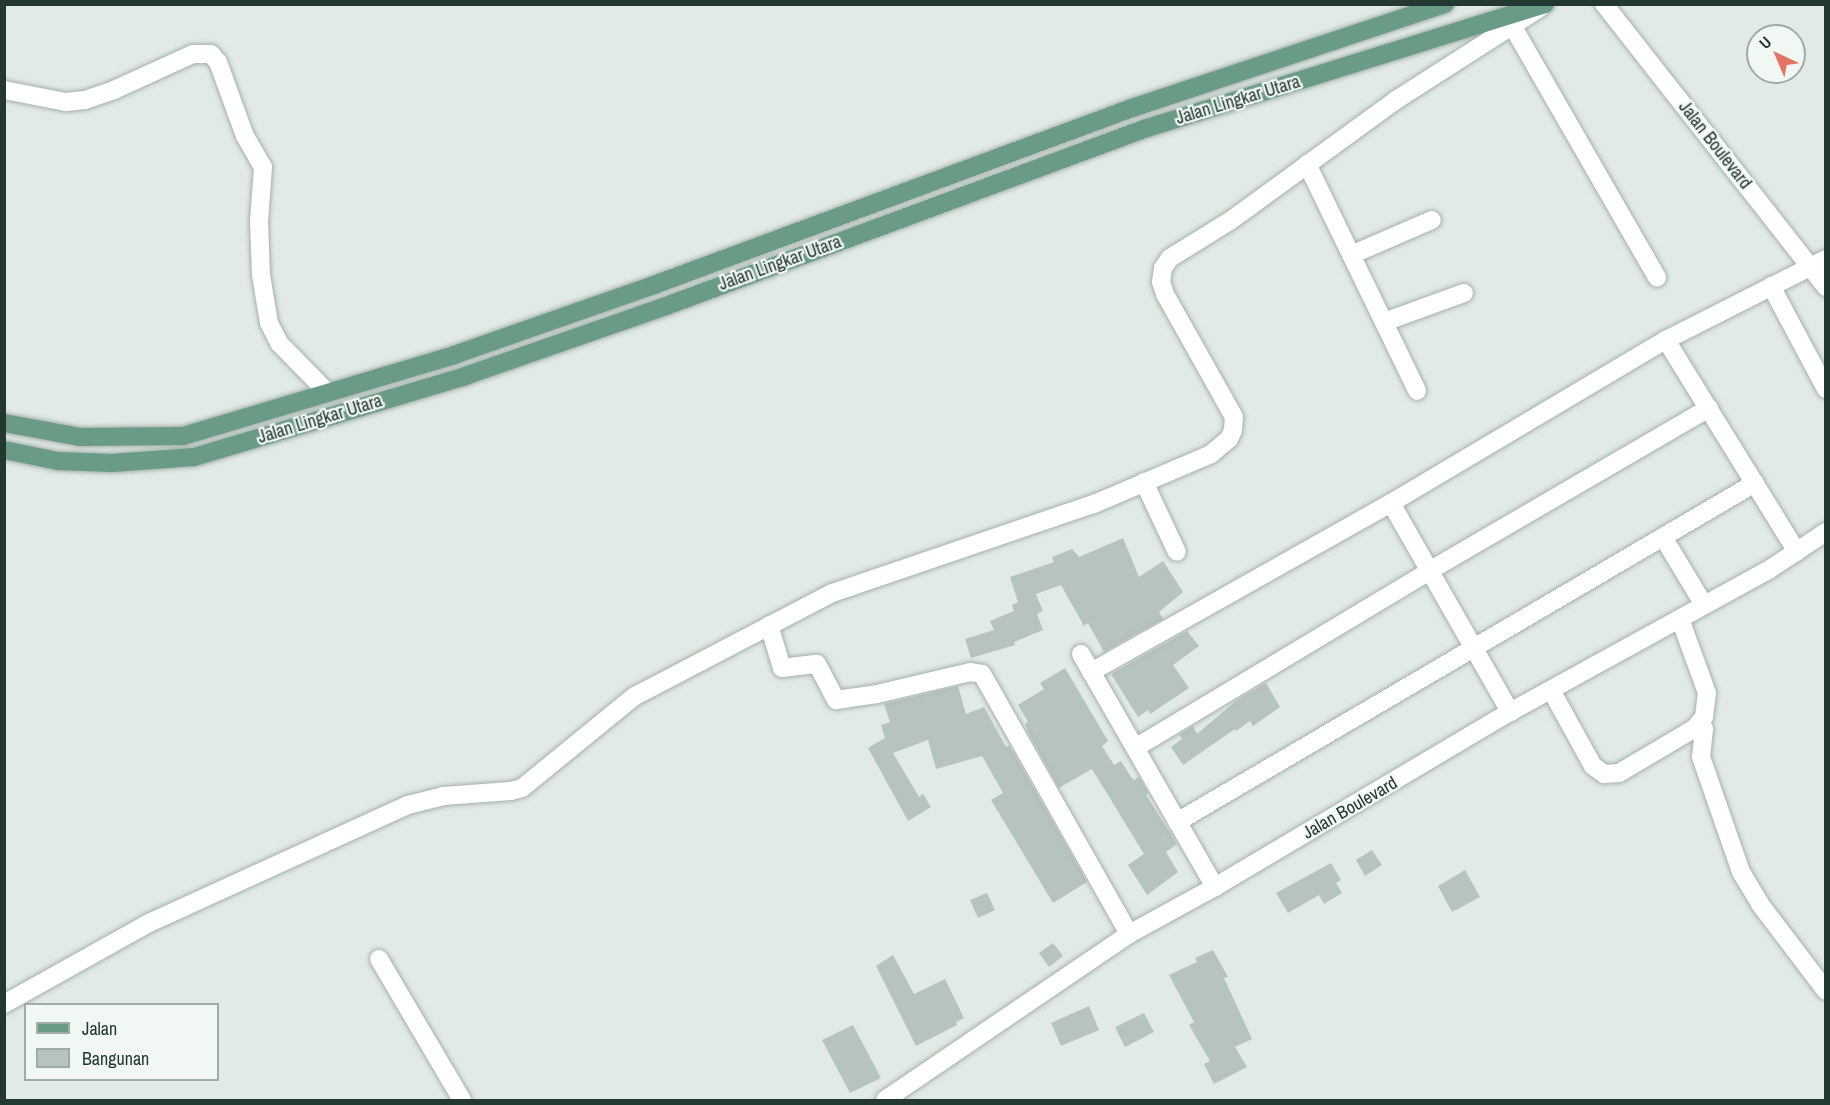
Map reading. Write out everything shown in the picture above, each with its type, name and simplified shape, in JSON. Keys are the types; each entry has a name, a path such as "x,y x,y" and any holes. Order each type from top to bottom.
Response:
{"main road":[{"name":"Jalan Lingkar Utara","path":"4,423 59,434 106,438 183,436 454,355 654,285 1132,108 1445,4"},
{"name":"Jalan Lingkar Utara","path":"4,450 58,461 112,463 194,457 465,376 666,306 1143,129 1545,5"},
{"path":"1352,35 1359,62"},
{"path":"58,461 59,434"}],"street":[{"name":"Jalan Boulevard","path":"1604,4 1818,262 1826,287"},
{"path":"4,1004 149,923 408,806 443,796 511,791 522,788 634,696 832,593 1095,504 1211,454 1222,446 1233,430 1234,417 1165,294 1161,282 1163,268 1170,258 1230,221 1396,100 1545,5"},
{"path":"1513,27 1657,278"},
{"path":"4,90 66,102 85,100 114,90 193,54 211,54 218,62 245,136 263,167 259,221 261,275 269,323 279,343 327,392"},
{"path":"1307,164 1417,391"},
{"path":"1351,255 1432,220"},
{"path":"1091,672 1391,503 1666,340 1818,262"},
{"path":"1771,286 1826,389"},
{"path":"1383,322 1464,293"},
{"path":"1666,340 1797,552"},
{"path":"1135,748 1429,571 1708,408"},
{"path":"1144,483 1176,552"},
{"path":"1177,822 1755,483"},
{"path":"1391,503 1510,712"},
{"name":"Jalan Boulevard","path":"885,1101 1129,934 1215,887 1510,712 1797,552 1826,532"},
{"path":"1663,537 1704,605"},
{"path":"1551,690 1593,766 1604,774 1619,772 1701,723 1707,710 1707,693 1680,618"},
{"path":"769,625 783,669 817,664 836,700 877,694 975,672 982,674 1129,934"},
{"path":"1081,654 1215,887"},
{"path":"1701,723 1704,732 1701,757 1741,872 1760,904 1826,991"},
{"path":"378,959 462,1101"}],"building":[{"path":"1123,538 1139,577 1163,561 1183,592 1159,612 1163,619 1104,652 1088,623 1084,626 1061,585 1036,594 1043,611 1037,614 1043,630 1014,642 1015,645 971,658 965,639 994,630 990,621 1014,611 1012,605 1018,602 1010,577 1054,562 1052,557 1072,549 1079,557"},
{"path":"1187,631 1199,646 1173,665 1189,688 1150,714 1148,710 1138,717 1111,674"},
{"path":"1065,668 1108,741 1102,746 1114,765 1121,761 1134,780 1139,777 1148,793 1146,795 1177,844 1166,852 1178,872 1147,895 1128,865 1144,854 1092,769 1059,788 1029,734 1025,724 1028,722 1018,705 1044,689 1040,683"},
{"path":"1266,683 1280,707 1253,726 1250,721 1236,731 1235,729 1183,765 1171,747 1182,739 1179,735 1193,726 1197,734 1237,700"},
{"path":"958,686 966,714 984,707 1006,747 1009,745 1087,882 1053,903 991,800 1003,793 982,756 936,769 928,740 893,753 919,797 923,794 931,807 908,821 868,748 885,738 881,725 890,722 884,704"},
{"path":"1372,850 1382,865 1365,876 1356,860"},
{"path":"1331,863 1341,880 1336,883 1342,893 1324,904 1319,895 1288,913 1276,893"},
{"path":"1465,870 1480,897 1452,912 1438,886"},
{"path":"987,893 995,910 978,918 970,900"},
{"path":"1053,943 1063,956 1049,967 1039,953"},
{"path":"1213,950 1228,977 1224,978 1252,1039 1235,1047 1247,1067 1214,1084 1204,1064 1210,1061 1189,1025 1194,1022 1169,975 1197,962 1195,958"},
{"path":"893,955 914,994 945,979 964,1018 956,1022 957,1025 916,1046 876,966"},
{"path":"1089,1006 1099,1030 1061,1046 1051,1023"},
{"path":"1144,1013 1154,1032 1125,1047 1115,1027"},
{"path":"853,1025 881,1078 850,1093 822,1040"}]}
